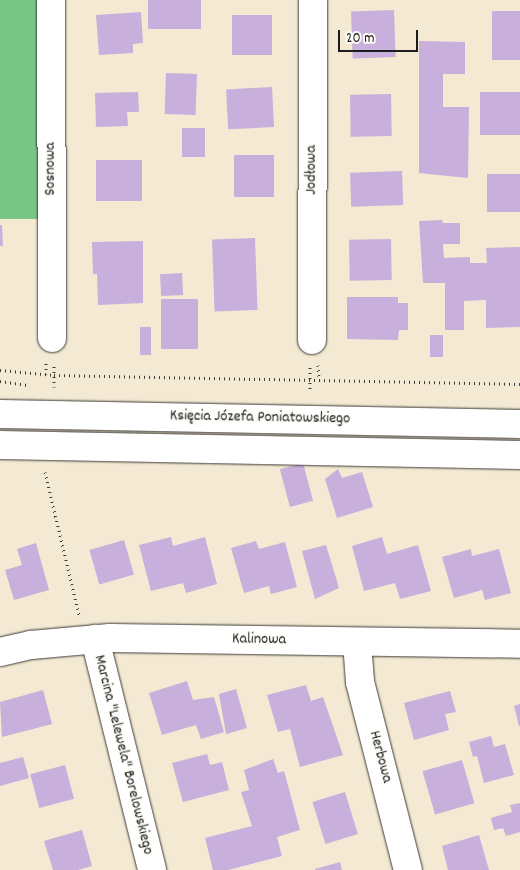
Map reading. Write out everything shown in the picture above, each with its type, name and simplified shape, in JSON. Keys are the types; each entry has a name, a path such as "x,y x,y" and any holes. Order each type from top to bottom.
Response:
{"street":[{"name":"Sosnowa","path":"50,0 52,338"},
{"name":"Jodłowa","path":"312,340 313,0"},
{"name":"Księcia Józefa Poniatowskiego","path":"0,414 520,424"},
{"path":"0,445 520,455"},
{"name":"Kalinowa","path":"0,652 90,639 520,644"},
{"name":"Marcina \"Lelewela\" Borelowskiego","path":"90,639 152,870"},
{"name":"Herbowa","path":"358,642 360,682 408,870"}],"path":[{"path":"52,338 54,393"},
{"path":"0,370 54,374 520,384"},
{"path":"44,468 90,639"}],"green space":[{"path":"0,0 40,0 40,219 0,219"}],"building":[{"path":"148,0 201,0 201,29 148,29"},
{"path":"394,10 396,57 353,58 351,12"},
{"path":"492,11 520,11 520,60 492,60"},
{"path":"141,12 143,43 133,44 133,53 99,55 96,15"},
{"path":"232,15 272,15 272,55 232,55"},
{"path":"419,41 465,42 465,74 443,74 443,107 469,107 468,178 419,173"},
{"path":"166,73 197,74 196,115 165,114"},
{"path":"272,87 274,127 228,129 226,89"},
{"path":"138,92 139,112 127,112 128,126 96,127 95,93"},
{"path":"480,92 520,92 520,135 480,135"},
{"path":"391,94 392,136 351,137 350,95"},
{"path":"182,128 205,128 205,157 182,157"},
{"path":"234,155 274,155 274,197 234,197"},
{"path":"96,160 142,160 142,201 96,201"},
{"path":"402,171 403,205 351,207 350,173"},
{"path":"487,174 520,174 520,212 487,212"},
{"path":"442,220 443,223 460,223 460,244 443,244 444,258 470,257 470,263 487,263 486,248 520,247 520,327 486,328 486,300 464,301 464,330 445,330 445,283 423,283 419,221"},
{"path":"0,225 2,225 3,246 0,246"},
{"path":"255,238 258,310 215,311 212,240"},
{"path":"391,239 392,280 350,281 349,240"},
{"path":"143,241 143,303 98,305 97,274 93,274 92,242"},
{"path":"182,273 183,295 161,296 160,274"},
{"path":"347,297 398,297 398,303 408,303 408,330 399,330 398,340 347,339"},
{"path":"161,299 198,299 198,349 161,349"},
{"path":"140,327 151,327 151,355 140,355"},
{"path":"430,335 443,335 443,357 430,357"},
{"path":"303,463 313,501 290,507 280,469"},
{"path":"338,469 342,478 362,472 373,507 337,518 325,479"},
{"path":"171,537 173,546 205,537 217,584 186,593 183,583 151,591 139,545"},
{"path":"382,537 387,554 418,545 431,591 400,599 395,583 364,591 352,546"},
{"path":"124,540 134,575 99,585 89,550"},
{"path":"256,541 259,549 285,542 297,587 271,594 269,586 244,593 231,548"},
{"path":"36,543 49,590 14,600 5,570 22,565 17,549"},
{"path":"326,545 339,588 315,599 302,551"},
{"path":"471,549 472,556 499,549 511,593 485,600 482,590 454,598 442,557"},
{"path":"187,681 193,700 214,697 224,732 201,739 196,725 162,735 149,693"},
{"path":"306,685 311,701 323,697 343,755 300,767 290,729 278,732 267,695"},
{"path":"236,689 247,728 226,734 219,694"},
{"path":"43,690 52,724 2,737 0,702"},
{"path":"450,691 456,712 445,714 449,730 414,740 404,703"},
{"path":"520,704 520,726 519,726 514,706"},
{"path":"491,736 494,747 505,744 514,775 484,783 477,756 473,757 469,742"},
{"path":"207,754 210,765 222,762 229,790 183,802 172,763"},
{"path":"23,757 29,778 0,786 0,763"},
{"path":"273,759 278,773 284,771 300,830 277,837 282,856 228,870 213,870 205,838 252,826 241,792 249,790 244,770"},
{"path":"462,760 474,803 435,815 423,771"},
{"path":"65,765 74,799 39,808 30,774"},
{"path":"345,792 358,834 325,844 312,802"},
{"path":"520,803 520,832 506,836 503,828 494,830 491,818 512,812 510,805"},
{"path":"82,830 92,866 78,870 53,870 44,841"},
{"path":"479,835 489,870 448,870 442,846"},
{"path":"340,862 342,870 315,870 315,869"}]}
